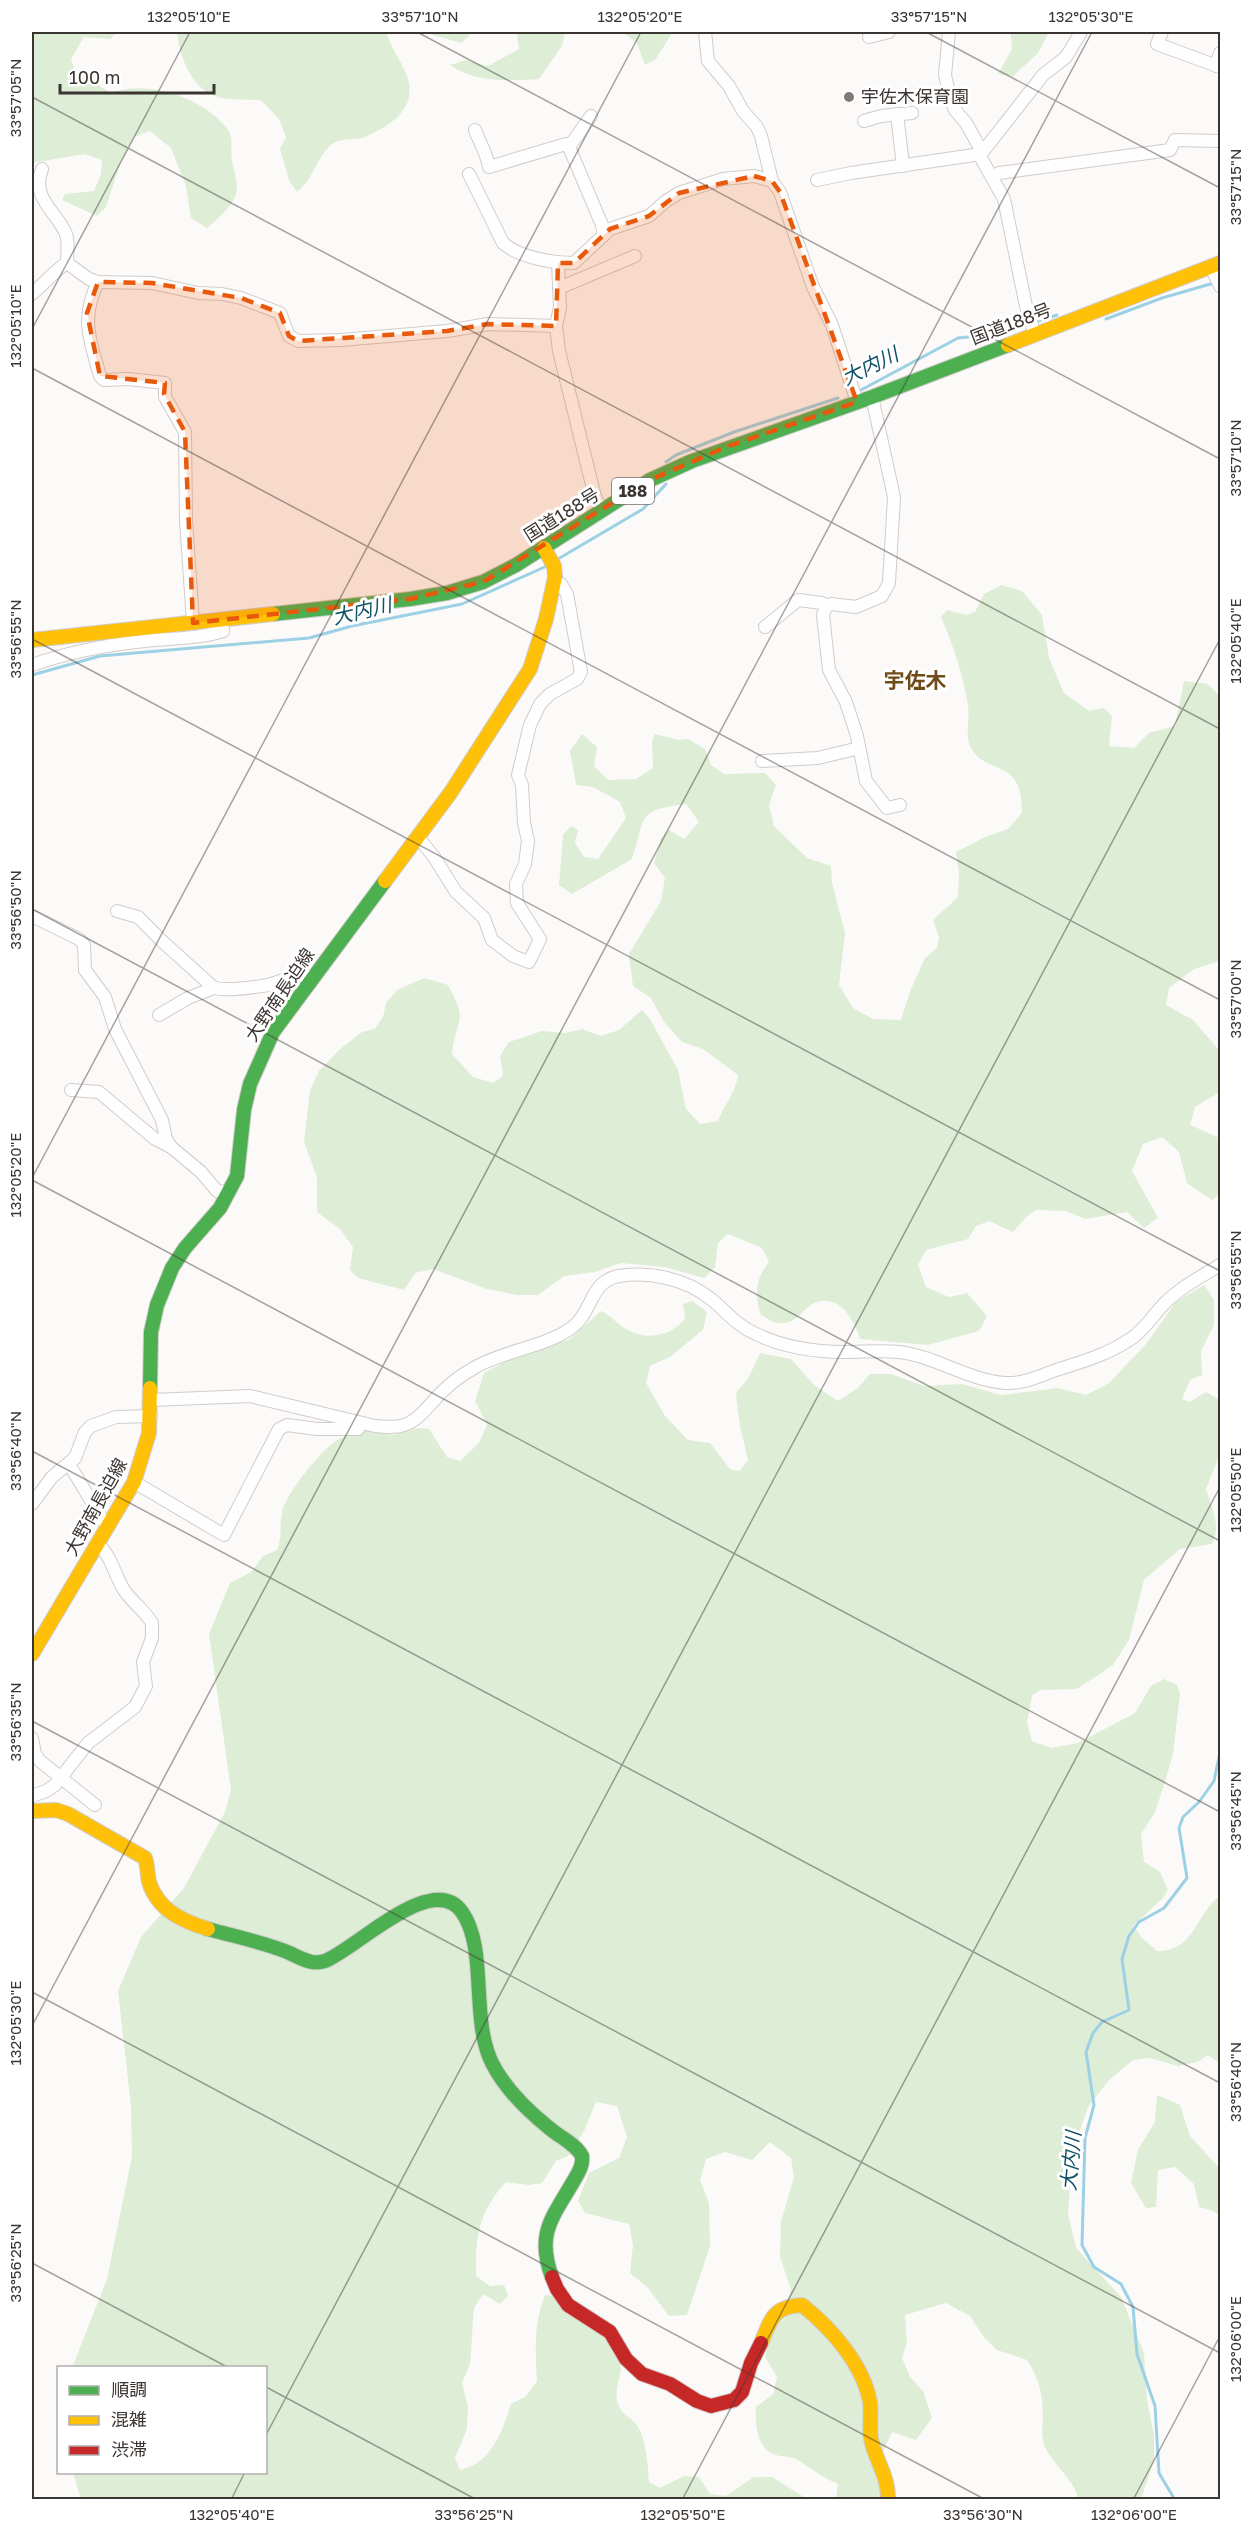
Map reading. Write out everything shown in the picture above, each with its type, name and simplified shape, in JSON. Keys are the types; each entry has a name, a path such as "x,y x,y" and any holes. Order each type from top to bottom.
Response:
{"main road":[{"name":"国道188号","path":"32,640 447,593 483,582 516,566 551,563 602,511 650,480 692,461 872,397 1216,265"},
{"name":"大野南長迫線","path":"32,1654 134,1482 144,1453 151,1416 152,1332 164,1285 185,1248 220,1208 237,1176 244,1110 250,1084 273,1032 462,776 530,669 537,654 551,563"},
{"path":"32,1811 56,1810 68,1814 145,1858 148,1864 148,1878 155,1893 164,1907 177,1917 201,1927 283,1950 311,1962 319,1963 336,1958 378,1925 426,1902 434,1899 453,1903 462,1912 472,1936 482,2038 494,2068 540,2122 571,2143 580,2152 584,2161 555,2209 547,2227 545,2241 547,2264 557,2289 568,2305 610,2332 634,2368 711,2406 734,2400 742,2392 751,2363 773,2316 785,2306 802,2305 820,2321 848,2355 864,2382 870,2402 872,2445 884,2469 889,2491 888,2499"}],"street":[{"path":"705,32 708,61 729,86 761,136 772,181 780,192 813,287 832,325 857,402"},
{"path":"869,38 889,32"},
{"path":"950,32 945,75 951,101 966,123 1006,208 1035,334"},
{"path":"817,180 981,154 1043,75 1066,57 1081,32"},
{"path":"1162,32 1157,44 1218,67 1221,53"},
{"path":"864,121 912,113"},
{"path":"897,114 903,166"},
{"path":"570,147 591,116"},
{"path":"475,130 486,150 489,166 566,144 570,147 604,235"},
{"path":"993,177 999,173 1170,150 1175,140 1221,141"},
{"path":"42,169 39,176 39,187 53,217 66,235 67,264"},
{"path":"469,174 503,243 512,251 526,257 552,260 558,263 574,263 610,229 649,216 666,201 696,186 754,176 772,181"},
{"path":"559,288 635,256"},
{"path":"558,263 560,307 556,326 576,424 595,497 602,511"},
{"path":"67,264 89,279 98,282 159,284 241,298 280,313 289,336 298,341 447,332 488,324 556,326"},
{"path":"32,294 56,274 62,265 67,264"},
{"path":"1216,265 1221,286"},
{"path":"98,282 90,298 87,330 100,376 104,380 128,379 165,383 165,398 185,432 186,520 193,623"},
{"path":"872,397 894,497 889,583 882,596 856,607 831,604 826,607 823,615 829,670 846,702 866,781 879,801 887,808 900,806"},
{"path":"418,837 456,892 484,918 492,940 513,956 529,962 540,939 517,903 516,884 525,864 528,841 524,823 522,785 518,775 530,725 540,704 550,694 578,679 581,672 567,594 551,563"},
{"path":"765,627 798,600 822,603 826,607"},
{"path":"32,665 82,649 144,641 204,637 222,631 222,620"},
{"path":"762,761 818,758 859,748"},
{"path":"117,911 138,917 214,988"},
{"path":"32,916 69,932 84,945 85,970 105,997 115,1029 157,1108 166,1139 171,1147"},
{"path":"159,1016 188,998 214,988 225,990 262,986 303,974 312,977"},
{"path":"71,1090 99,1092 155,1139 171,1147 201,1172 217,1191 229,1193"},
{"path":"152,1400 250,1396 361,1423 394,1428 417,1418 456,1380 476,1366 572,1328 582,1316 596,1289 615,1277 632,1275 666,1278 684,1284 712,1300 739,1325 756,1335 780,1343 821,1351 885,1350 905,1353 959,1373 1007,1383 1026,1381 1117,1348 1134,1337 1166,1302 1189,1284 1221,1265"},
{"path":"32,1504 52,1477 69,1464 91,1426 116,1417 151,1416"},
{"path":"134,1482 224,1535 279,1428 287,1425 348,1431 358,1429 361,1423"},
{"path":"69,1464 107,1527"},
{"path":"32,1796 46,1791 62,1777 88,1743 135,1707 146,1686 143,1662 152,1638 152,1623 125,1591 111,1567 108,1554 97,1544"},
{"path":"32,1737 35,1754 39,1761 95,1805"}],"highlighted area":[{"path":"754,176 772,181 780,192 857,402 726,447 650,480 483,582 410,599 193,623 185,432 164,394 165,383 100,376 87,313 98,282 152,283 241,298 280,313 289,336 298,341 447,331 488,324 556,326 558,263 574,263 610,229 649,216 679,193"}],"green space":[{"path":"32,32 117,32 110,39 84,37 71,59 75,71 111,93 140,88 172,93 188,99 215,116 230,134 237,184 235,197 226,210 207,228 191,218 186,186 171,148 150,131 134,137 121,161 106,207 97,216 62,200 65,194 94,191 101,174 102,160 85,154 32,163"},
{"path":"177,32 389,32 387,34 409,83 407,103 396,118 378,131 332,144 322,155 303,187 297,192 289,180 280,149 286,137 279,119 261,100 218,97 201,87 188,71"},
{"path":"422,32 472,32 462,43"},
{"path":"496,32 565,32 562,46 539,79 481,78 450,65 466,60 488,66 519,49 517,34"},
{"path":"622,32 672,33 656,59 645,65 637,43"},
{"path":"1007,32 1049,32 1038,53 1013,76 998,74 1012,49 1011,35"},
{"path":"1001,585 1022,591 1042,615 1049,658 1064,693 1089,711 1104,708 1112,716 1109,746 1134,748 1149,733 1175,726 1184,681 1208,684 1220,697 1220,961 1194,969 1169,988 1166,1005 1193,1020 1220,1051 1220,1092 1195,1107 1190,1125 1220,1138 1220,1193 1212,1200 1187,1183 1179,1152 1162,1137 1143,1144 1132,1171 1158,1218 1144,1228 1127,1212 1085,1219 1066,1211 1036,1210 1026,1217 1013,1232 989,1221 976,1226 968,1239 926,1250 918,1265 926,1287 949,1297 967,1293 987,1316 979,1331 928,1345 860,1339 843,1308 828,1301 820,1301 811,1305 790,1322 774,1322 761,1315 757,1301 757,1287 764,1268 769,1262 762,1248 728,1234 718,1243 715,1267 704,1278 664,1267 621,1263 595,1272 564,1276 538,1295 517,1295 487,1289 433,1269 415,1273 404,1290 358,1278 350,1270 353,1247 340,1229 317,1212 317,1177 304,1142 310,1090 319,1071 339,1050 362,1032 375,1029 383,1017 386,1003 397,990 424,978 448,985 460,1014 452,1054 473,1077 493,1083 503,1076 500,1056 509,1042 542,1031 565,1033 582,1029 601,1036 619,1030 642,1010 650,1019 678,1070 686,1109 700,1124 718,1121 735,1087 738,1075 703,1049 682,1042 664,1022 651,998 633,986 629,954 661,901 665,878 654,863 661,838 669,830 684,839 699,822 686,804 658,810 645,818 632,859 572,894 559,885 563,835 571,826 578,830 575,843 584,857 598,859 626,818 620,802 593,787 576,785 570,751 582,734 597,747 594,766 608,780 636,779 653,768 652,741 655,734 678,740 688,739 705,749 711,765 724,774 765,773 776,785 769,805 774,826 807,858 831,866 832,883 845,933 839,985 853,1008 873,1019 901,1020 911,989 925,958 937,948 939,937 933,920 958,897 959,873 956,852 985,837 1008,829 1022,813 1020,794 1010,774 985,762 970,746 968,705 963,682 941,617 947,610 966,615 975,612 984,594"},
{"path":"1204,1285 1214,1300 1214,1325 1201,1351 1202,1375 1190,1380 1182,1399 1190,1402 1206,1392 1220,1400 1220,1454 1206,1489 1215,1516 1215,1537 1212,1544 1180,1549 1144,1580 1129,1640 1113,1665 1077,1689 1040,1690 1032,1696 1027,1722 1032,1741 1051,1748 1078,1743 1135,1713 1151,1686 1164,1679 1177,1685 1180,1694 1173,1754 1155,1812 1141,1834 1144,1862 1160,1872 1168,1890 1163,1898 1133,1926 1157,1951 1170,1949 1180,1945 1187,1938 1205,1912 1220,1896 1220,2063 1208,2055 1197,2062 1178,2066 1150,2058 1133,2060 1109,2080 1088,2107 1072,2154 1068,2213 1076,2248 1121,2297 1144,2353 1147,2400 1154,2436 1154,2461 1141,2499 1078,2499 1073,2485 1050,2456 1043,2440 1041,2394 1035,2373 1027,2360 997,2350 983,2336 970,2316 946,2303 905,2315 907,2343 902,2358 910,2377 923,2391 932,2418 916,2440 892,2432 883,2452 882,2499 836,2499 838,2484 796,2459 769,2452 758,2435 756,2407 773,2394 777,2377 765,2357 769,2340 782,2315 791,2290 780,2257 781,2222 794,2177 791,2158 770,2142 752,2160 725,2152 706,2159 700,2180 709,2203 710,2246 687,2315 669,2316 648,2288 630,2273 633,2245 629,2224 585,2213 578,2201 589,2173 619,2158 627,2137 617,2106 596,2102 584,2131 568,2156 556,2161 542,2183 529,2185 506,2182 484,2214 476,2249 476,2276 490,2286 504,2285 508,2296 500,2304 483,2294 474,2308 470,2364 462,2383 468,2407 467,2429 455,2458 460,2470 480,2461 488,2453 504,2425 511,2404 525,2397 537,2381 537,2327 545,2295 553,2296 594,2328 619,2359 621,2368 617,2393 618,2403 623,2413 636,2424 642,2436 649,2482 660,2488 684,2476 699,2477 710,2494 726,2496 754,2477 772,2477 807,2499 81,2499 73,2474 267,2474 267,2366 73,2366 107,2279 132,2156 131,2106 118,1991 141,1937 184,1888 225,1812 231,1790 209,1634 230,1583 251,1572 263,1556 277,1550 284,1505 314,1461 332,1444 345,1436 358,1434 365,1430 393,1435 418,1428 429,1429 447,1457 460,1461 479,1443 487,1425 475,1401 484,1373 524,1352 569,1340 601,1311 624,1328 648,1336 664,1333 679,1325 685,1319 683,1304 692,1301 707,1312 703,1330 670,1357 650,1366 646,1383 665,1416 688,1440 710,1443 730,1469 740,1471 748,1460 736,1396 737,1391 748,1379 760,1353 791,1359 814,1385 838,1401 858,1388 870,1374 891,1374 924,1386 962,1384 1001,1395 1058,1388 1086,1395 1109,1383 1146,1344 1176,1302"},
{"path":"1157,2095 1180,2105 1190,2136 1220,2169 1220,2216 1213,2211 1199,2207 1194,2184 1175,2167 1158,2170 1156,2207 1146,2208 1131,2183 1138,2150 1155,2122"}],"waterway":[{"name":"大内川","path":"1106,319 1162,298 1214,283"},
{"name":"大内川","path":"1035,322 1057,315"},
{"name":"大内川","path":"861,390 958,338 998,334 1029,324"},
{"name":"大内川","path":"666,462 676,455 734,432 838,398"},
{"name":"大内川","path":"558,559 643,509 666,484"},
{"name":"大内川","path":"32,675 100,656 309,638 352,626 462,604 547,566"},
{"name":"大内川","path":"1175,2500 1159,2473 1155,2406 1137,2354 1133,2307 1121,2284 1094,2267 1082,2245 1085,2138 1094,2105 1086,2052 1093,2033 1102,2022 1129,2010 1122,1959 1129,1936 1139,1922 1164,1908 1187,1878 1179,1828 1183,1817 1199,1802 1214,1781 1220,1752"}],"traffic: fast":[{"path":"273,614 410,599 447,593 483,582 516,565 650,480 692,461 872,397 1008,345"},
{"path":"150,1388 151,1332 157,1305 172,1268 185,1248 220,1208 237,1176 244,1110 250,1084 273,1032 385,881"},
{"path":"208,1929 264,1944 304,1960 317,1962 339,1954 394,1916 414,1906 433,1900 449,1902 462,1912 470,1927 475,1945 482,2026 485,2045 492,2063 503,2081 524,2106 552,2131 575,2147 582,2156 580,2170 553,2217 546,2238 547,2262 552,2277"}],"traffic: slow":[{"path":"1008,345 1220,263"},
{"path":"385,881 451,792 530,669 546,619 555,577 554,566 544,548"},
{"path":"32,640 273,614"},
{"path":"32,1654 134,1482 149,1433 150,1388"},
{"path":"32,1811 56,1810 68,1814 145,1858 149,1882 158,1900 180,1918 208,1929"},
{"path":"761,2343 774,2315 784,2308 802,2305 844,2348 861,2374 866,2388 870,2402 871,2438 885,2478 888,2500"}],"traffic: jam":[{"path":"552,2277 568,2305 610,2332 626,2359 642,2374 670,2384 697,2401 711,2406 734,2400 742,2392 751,2363 761,2343"}],"place":[{"name":"宇佐木保育園","path":"849,97"}],"district":[{"name":"宇佐木","path":"915,681"}]}
